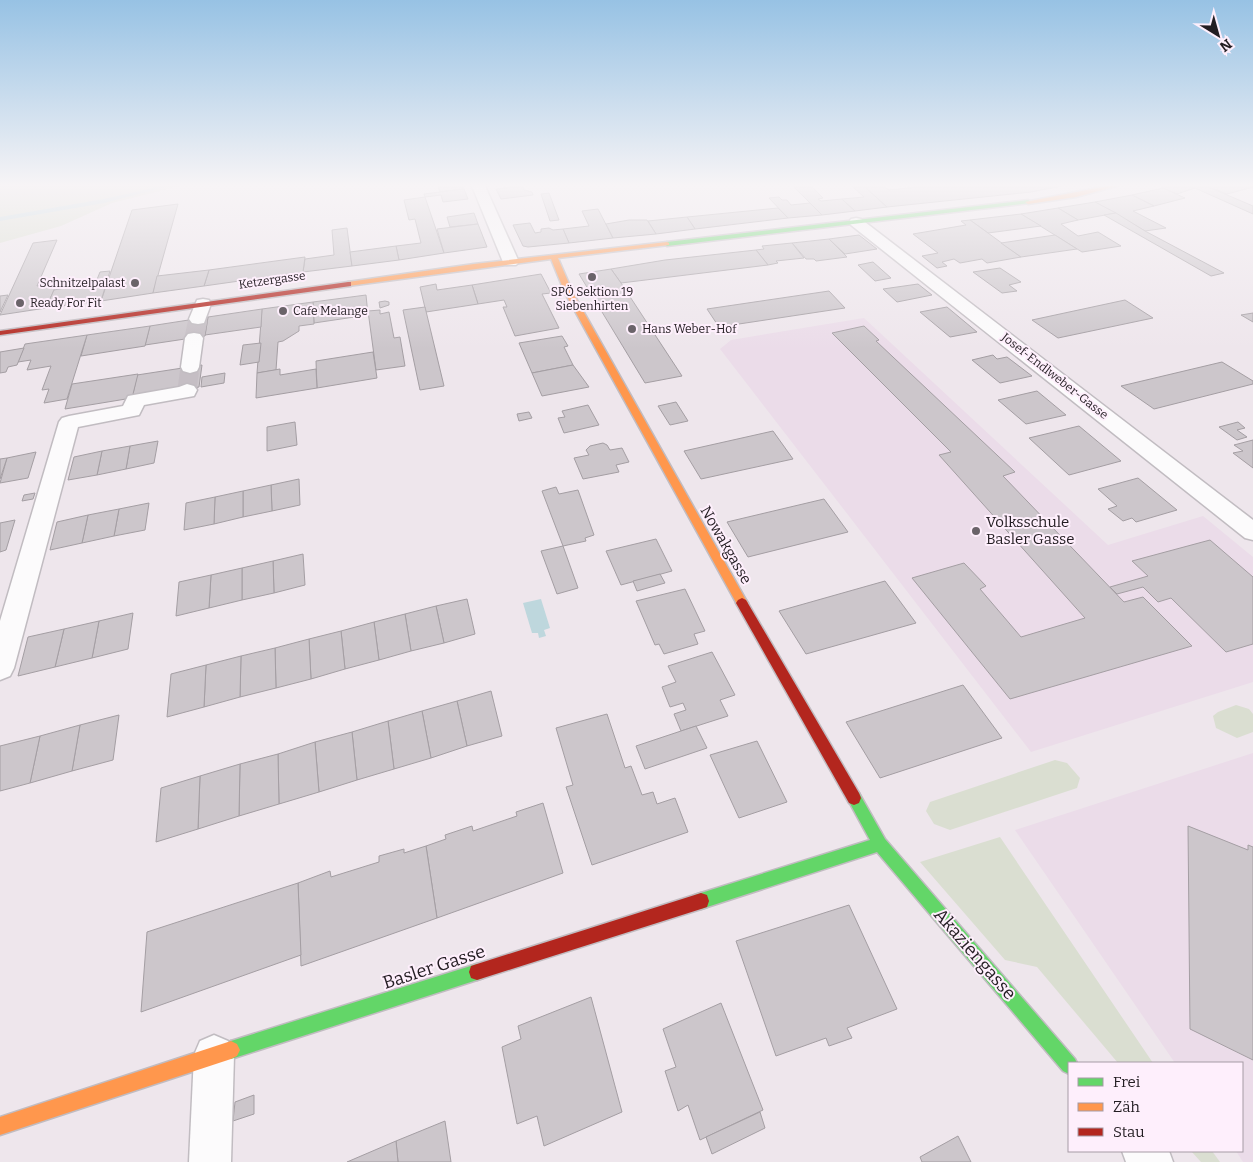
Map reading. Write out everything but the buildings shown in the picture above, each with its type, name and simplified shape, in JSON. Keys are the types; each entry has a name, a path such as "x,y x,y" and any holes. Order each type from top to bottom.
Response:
{"main road":[{"name":"Ketzergasse","path":"0,333 200,311 511,262 694,240"},
{"name":"Nowakgasse","path":"554,256 569,293 633,404 685,503 880,844"},
{"name":"Basler Gasse","path":"0,1126 214,1055 880,844"},
{"name":"Akaziengasse","path":"880,844 1068,1064"}],"street":[{"path":"502,240 511,262"},
{"name":"Josef-Endlweber-Gasse","path":"879,240 1253,532"},
{"path":"190,366 194,338"},
{"path":"0,668 68,422 132,411 135,400 186,392 187,390"},
{"path":"210,1162 214,1055"},
{"path":"1144,1152 1152,1162"}],"shaded area":[{"name":"Volksschule Basler Gasse","path":"864,318 1108,545 1203,516 1253,557 1253,682 1031,752 720,349 731,340"},
{"path":"1236,705 1249,709 1253,714 1253,732 1237,738 1216,728 1213,716"},
{"path":"1253,753 1253,1162 1243,1162 1237,1152 1243,1152 1243,1062 1174,1062 1015,830"},
{"path":"1055,760 1067,763 1080,778 1077,788 950,830 934,824 926,811 930,802"},
{"path":"1000,837 1152,1062 1117,1062 1037,967 1005,960 920,862"},
{"path":"1192,1152 1213,1152 1220,1162 1201,1162"}],"water":[{"path":"541,599 550,628 544,630 546,636 539,638 538,633 532,633 523,603"}],"tunnel":[{"path":"194,338 198,319"},
{"path":"187,390 190,367"}],"traffic: fast":[{"path":"667,244 699,240"},
{"path":"854,798 880,844 1068,1064"},
{"path":"701,901 880,844"},
{"path":"231,1050 477,972"}],"traffic: slow":[{"path":"348,284 474,266 667,244"},
{"path":"554,257 569,293 742,603"},
{"path":"0,1126 231,1050"}],"traffic: jam":[{"path":"0,333 348,284"},
{"path":"742,603 854,798"},
{"path":"477,972 701,901"}],"place":[{"name":"SPÖ Sektion 19 Siebenhirten","path":"592,277"},
{"name":"Schnitzelpalast","path":"135,283"},
{"name":"Ready For Fit","path":"20,303"},
{"name":"Cafe Melange","path":"283,311"},
{"name":"Hans Weber-Hof","path":"632,329"},
{"name":"Volksschule Basler Gasse","path":"976,531"}]}
